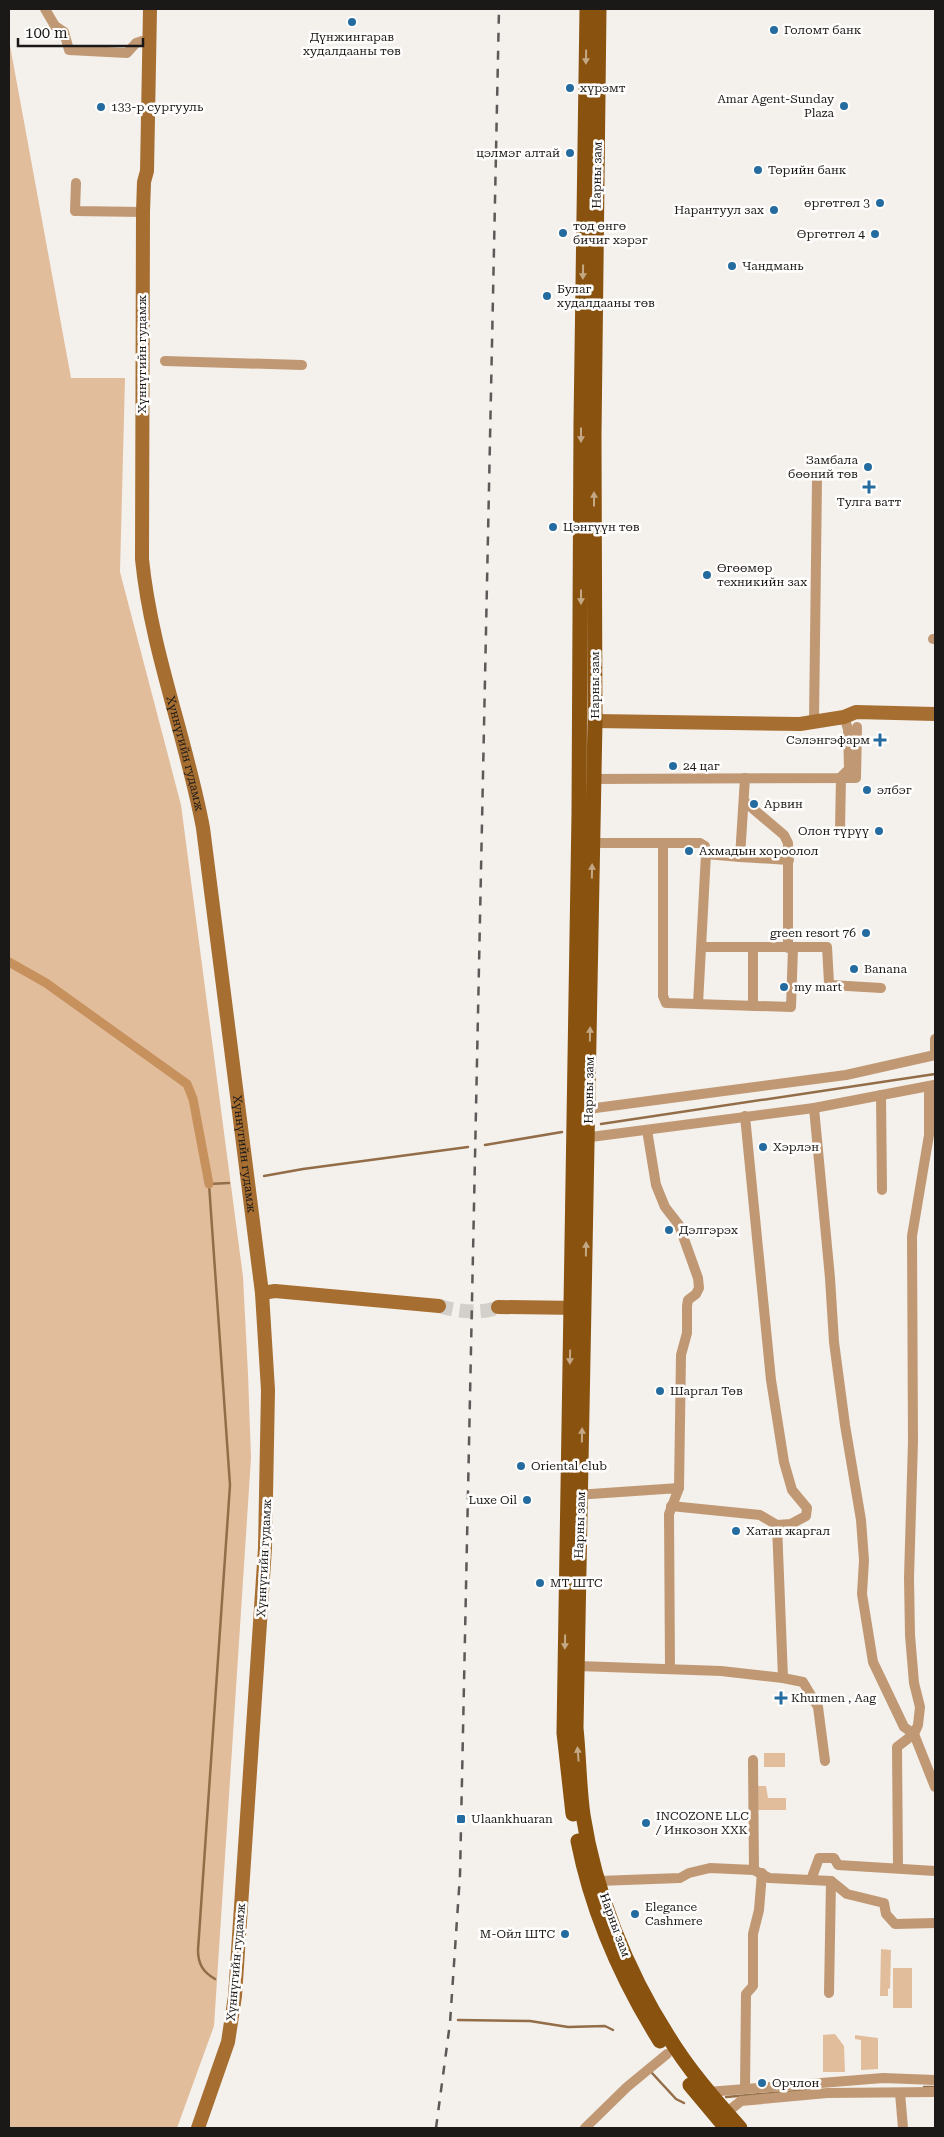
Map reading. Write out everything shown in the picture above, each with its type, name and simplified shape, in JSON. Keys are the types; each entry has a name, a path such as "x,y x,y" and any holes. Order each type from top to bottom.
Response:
{"main road":[{"name":"Хүннүгийн гудамж","path":"141,9 141,174 144,182"},
{"name":"Хүннүгийн гудамж","path":"150,9 147,171 144,182 143,212 140,531 143,576 149,610 193,778 203,828 262,1293 268,1390 266,1530 237,1968 228,2042 198,2128"},
{"name":"Нарны зам","path":"587,9 581,1138 574,1495 564,1733 574,1816 582,1861 603,1929 640,2009 667,2054 704,2104 726,2128"},
{"name":"Нарны зам","path":"581,1138 588,1109 595,721 594,436 599,9"},
{"path":"595,721 800,724 844,717 856,712 935,714"},
{"path":"262,1293 275,1291 438,1306"},
{"path":"498,1307 578,1308"},
{"name":"Нарны зам","path":"574,1495 578,1666 576,1728 583,1814 599,1881 632,1971 668,2037 708,2092 740,2128"}],"street":[{"path":"45,9 55,26 64,32 69,50 128,53 136,43 142,42"},
{"path":"76,183 75,211 131,214 143,212"},
{"path":"165,361 302,365"},
{"path":"814,721 817,480"},
{"path":"840,830 841,777 849,769 848,729 844,717"},
{"path":"594,779 856,778 857,726"},
{"path":"740,857 745,802 745,778"},
{"path":"663,844 663,996 666,1003 791,1007 788,843 784,835 745,802"},
{"path":"593,843 700,843 705,846 698,1004"},
{"path":"706,854 789,860"},
{"path":"702,947 827,947 829,983 831,985 881,988"},
{"path":"753,948 753,1006"},
{"path":"588,1109 846,1074 935,1055 935,1039"},
{"path":"581,1138 814,1108 932,1085 929,1135 912,1236 913,1441 909,1578 910,1635 914,1683 920,1707 918,1725 914,1734 897,1748 898,1867"},
{"path":"881,1095 882,1190"},
{"path":"814,1108 834,1342 844,1425 861,1520 864,1560 862,1594 873,1662 904,1727 914,1734 935,1787"},
{"path":"671,1506 760,1515 777,1524 801,1520 806,1516 807,1508 792,1490 784,1462 771,1380 756,1253 745,1116"},
{"path":"647,1130 656,1185 665,1207 679,1225 698,1278 699,1288 696,1294 688,1300 687,1333 681,1355 679,1488 669,1514 670,1669"},
{"path":"574,1495 679,1488"},
{"path":"777,1524 783,1678"},
{"path":"578,1666 670,1669 783,1678 803,1682 818,1707 825,1761"},
{"path":"745,2089 746,1994 753,1986 753,1934 759,1910 753,1760"},
{"path":"811,1880 819,1858 834,1858 838,1865 898,1867 935,1871"},
{"path":"599,1881 680,1878 688,1872 710,1868 758,1871 769,1878 831,1881 847,1894 884,1902 886,1914 895,1924 935,1923"},
{"path":"829,1993 831,1881"},
{"path":"585,2128 628,2087 667,2054"},
{"path":"708,2092 883,2078 935,2080"},
{"path":"726,2113 741,2101 827,2094 935,2092"},
{"path":"900,2093 903,2128"}],"shaded area":[{"path":"9,40 71,378 125,378 120,572 181,805 243,1277 251,1458 214,2026 177,2128 9,2128"},
{"path":"764,1753 785,1753 785,1767 764,1767"},
{"path":"757,1786 766,1786 768,1798 786,1798 786,1810 756,1810"},
{"path":"881,1949 891,1950 888,1996 880,1996"},
{"path":"893,1968 912,1968 912,2008 893,2008"},
{"path":"835,2034 844,2046 845,2072 823,2072 823,2035"},
{"path":"855,2035 878,2038 878,2069 861,2070 861,2040 855,2039"}],"waterway":[{"path":"9,962 46,983 187,1084 193,1099 209,1184"},
{"path":"601,1124 935,1074"},
{"path":"485,1145 562,1132"},
{"path":"264,1176 468,1147"},
{"path":"215,1979 202,1967 198,1950 230,1485 209,1184 229,1183"},
{"path":"458,2020 530,2021 568,2027 605,2026 613,2030"},
{"path":"652,2073 676,2099 684,2103"},
{"path":"924,2087 935,2087"},
{"path":"726,2097 809,2090"}],"tunnel":[{"path":"439,1306 476,1312 498,1307"}],"railway":[{"path":"436,2128 450,2023 460,1875 499,9"}],"place":[{"name":"Дүнжингарав худалдааны төв","path":"352,22"},
{"name":"Голомт банк","path":"774,30"},
{"name":"хүрэмт","path":"570,88"},
{"name":"Amar Agent-Sunday Plaza","path":"844,106"},
{"name":"133-р сургууль","path":"101,107"},
{"name":"цэлмэг алтай","path":"570,153"},
{"name":"Төрийн банк","path":"758,170"},
{"name":"өргөтгөл 3","path":"880,203"},
{"name":"Нарантуул зах","path":"774,210"},
{"name":"тод өнгө бичиг хэрэг","path":"563,233"},
{"name":"Өргөтгөл 4","path":"875,234"},
{"name":"Чандмань","path":"732,266"},
{"name":"Булаг худалдааны төв","path":"547,296"},
{"name":"Замбала бөөний төв","path":"868,467"},
{"name":"Тулга ватт","path":"869,487"},
{"name":"Цэнгүүн төв","path":"553,527"},
{"name":"Өгөөмөр техникийн зах","path":"707,575"},
{"name":"Сэлэнгэфарм","path":"880,740"},
{"name":"24 цаг","path":"673,766"},
{"name":"элбэг","path":"867,790"},
{"name":"Арвин","path":"754,804"},
{"name":"Олон түрүү","path":"879,831"},
{"name":"Ахмадын хороолол","path":"689,851"},
{"name":"green resort 76","path":"866,933"},
{"name":"Banana","path":"854,969"},
{"name":"my mart","path":"784,987"},
{"name":"Хэрлэн","path":"763,1147"},
{"name":"Дэлгэрэх","path":"669,1230"},
{"name":"Шаргал Төв","path":"660,1391"},
{"name":"Oriental club","path":"521,1466"},
{"name":"Luxe Oil","path":"527,1500"},
{"name":"Хатан жаргал","path":"736,1531"},
{"name":"МТ ШТС","path":"540,1583"},
{"name":"Khurmen , Aag","path":"781,1698"},
{"name":"Ulaankhuaran","path":"461,1819"},
{"name":"INCOZONE LLC / Инкозон ХХК","path":"646,1823"},
{"name":"Elegance Cashmere","path":"635,1914"},
{"name":"M-Ойл ШТС","path":"565,1934"},
{"name":"Орчлон","path":"762,2083"}]}
